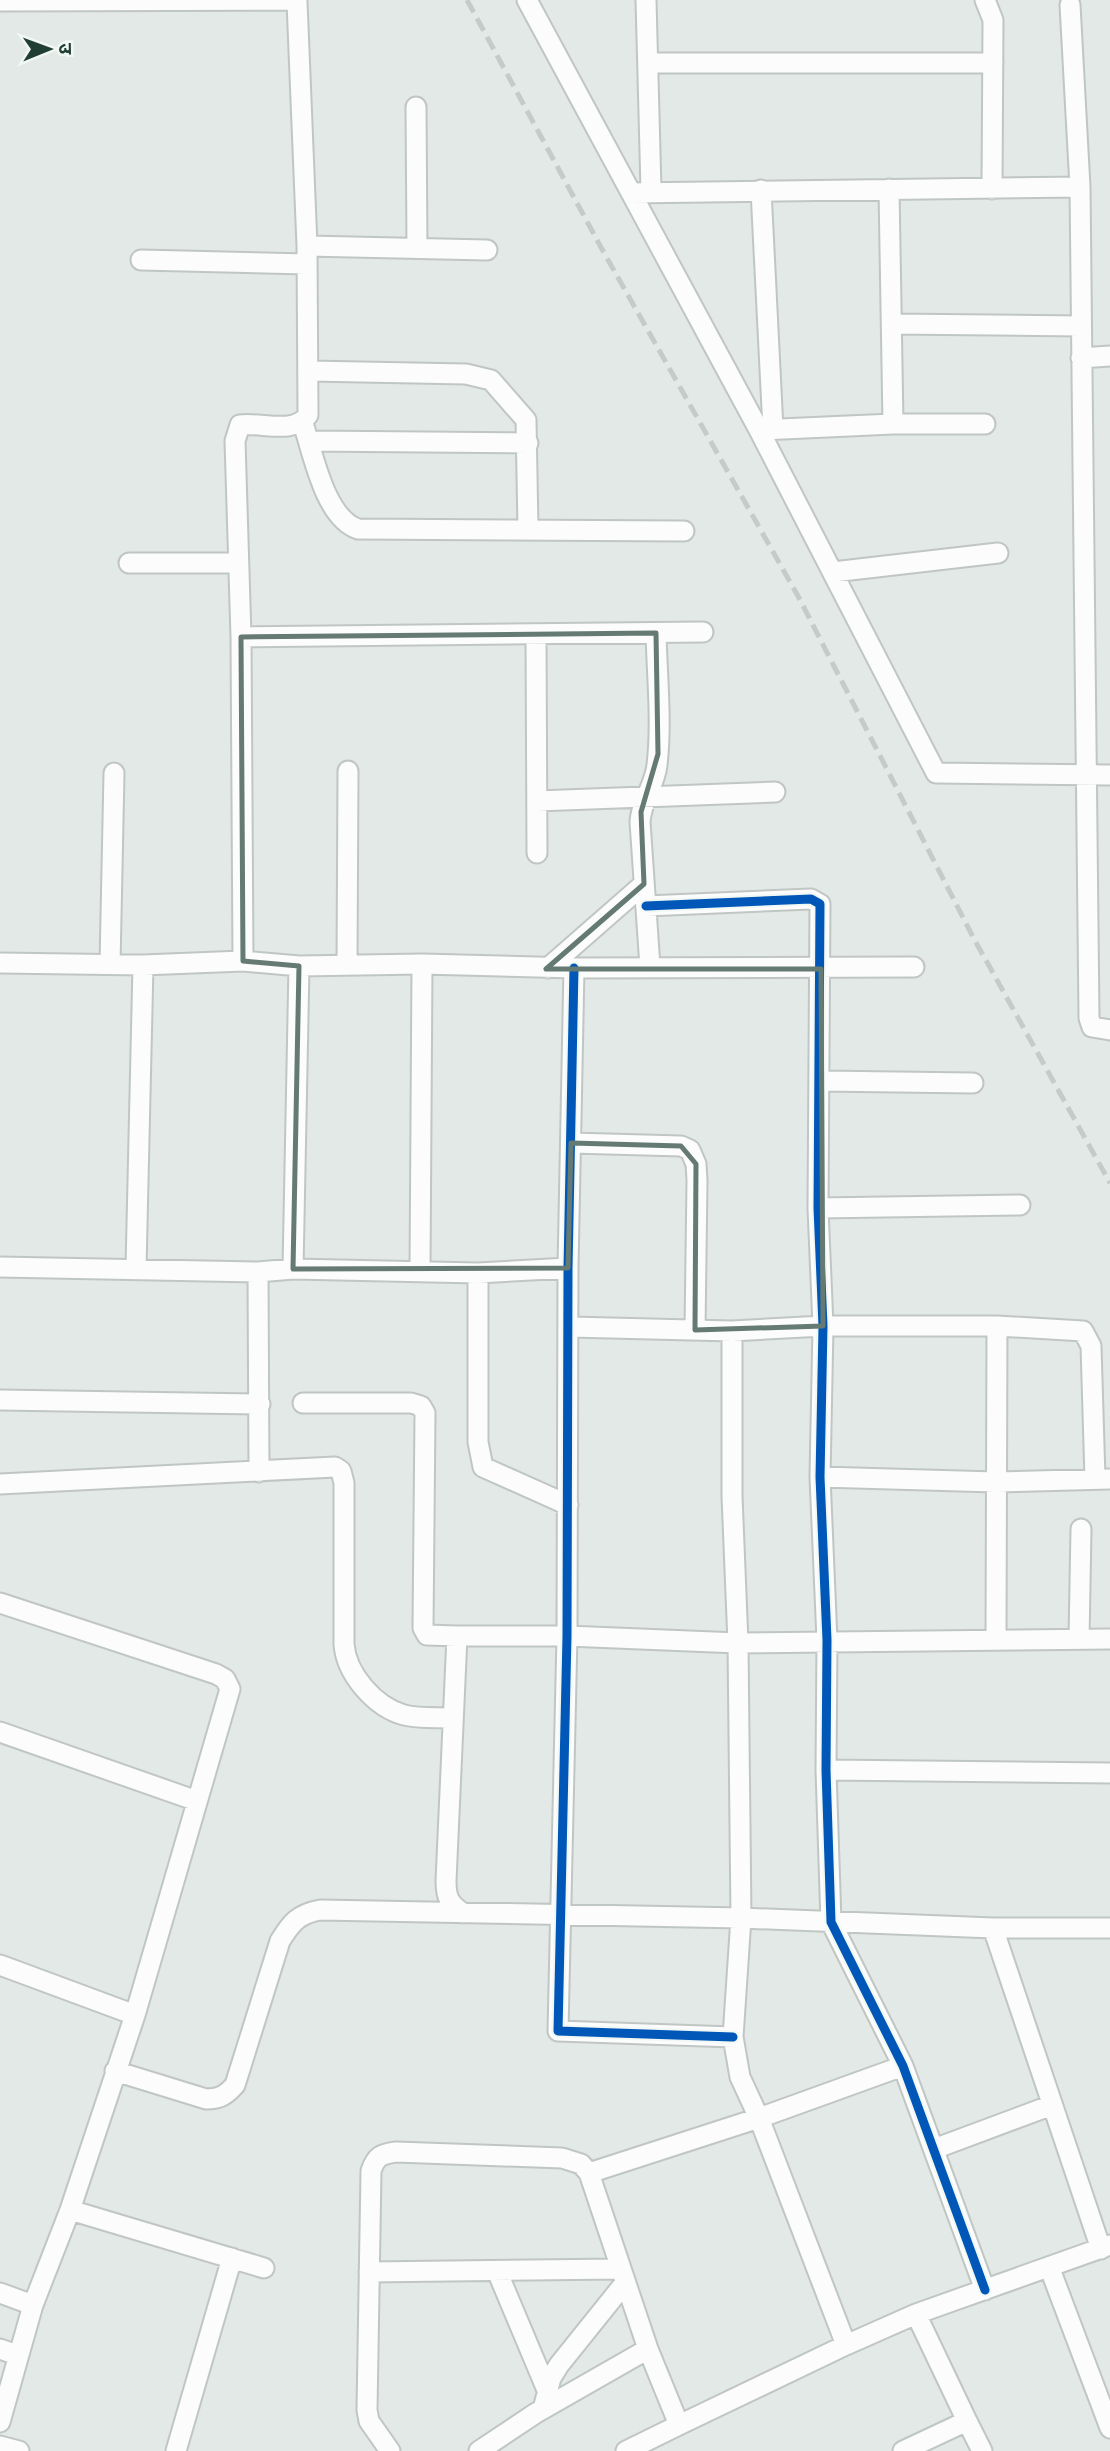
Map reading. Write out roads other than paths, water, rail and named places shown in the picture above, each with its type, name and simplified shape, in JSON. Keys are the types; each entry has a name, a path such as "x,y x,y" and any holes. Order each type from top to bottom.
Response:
{"street":[{"path":"527,0 631,193 766,429 833,572 936,773 1110,775"},
{"path":"646,0 652,190"},
{"path":"985,0 993,20 992,189"},
{"path":"0,1 297,1 307,255 309,371 306,432 331,505 346,525 372,530 684,531"},
{"path":"1070,5 1080,187 1089,1018 1092,1027 1110,1030"},
{"path":"649,63 993,63"},
{"path":"416,107 417,248"},
{"path":"631,193 652,190 1080,187"},
{"path":"889,189 893,424"},
{"path":"761,190 766,429"},
{"path":"141,260 307,255 417,248 487,250"},
{"path":"892,324 1081,326"},
{"path":"1081,358 1110,356"},
{"path":"309,371 467,374 491,380 526,420 528,530"},
{"path":"243,961 241,637 236,431 240,425 250,424 293,426 306,432 527,443"},
{"path":"766,429 985,424"},
{"path":"833,572 998,553"},
{"path":"129,563 238,563"},
{"path":"241,637 703,632"},
{"path":"650,967 640,812 657,769 656,633"},
{"path":"536,634 537,853"},
{"path":"347,965 348,771"},
{"path":"110,964 114,773"},
{"path":"537,800 648,794 775,792"},
{"path":"548,968 644,884"},
{"path":"646,906 816,900 821,910 818,1208 823,1326 820,1477 827,1640 826,1770 831,1922 903,2066 985,2290"},
{"path":"0,963 143,965 243,961 299,966 422,964 548,968 914,967"},
{"path":"420,1270 422,964"},
{"path":"136,1268 143,965"},
{"path":"293,1269 299,966"},
{"path":"574,968 568,1268 570,1327 567,1636 558,2031 733,2036"},
{"path":"821,1082 973,1083"},
{"path":"571,1143 681,1146 690,1150 696,1164 697,1180 695,1330"},
{"path":"818,1208 1020,1205"},
{"path":"0,1267 257,1272 293,1269 420,1270 478,1273 568,1268"},
{"path":"257,1272 259,1472"},
{"path":"478,1273 479,1450 483,1467 568,1505"},
{"path":"570,1327 733,1331 823,1326 997,1326 1072,1329 1083,1331 1088,1337 1103,1479 996,1482 820,1477"},
{"path":"996,1639 997,1326"},
{"path":"733,1331 732,1496 738,1643 741,1918 733,2036 740,2077 759,2118 846,2345"},
{"path":"0,1400 260,1404"},
{"path":"303,1403 411,1403 421,1406 425,1413 422,1620 427,1635 567,1636 738,1643 1110,1639"},
{"path":"0,1484 259,1472 326,1466 341,1471 344,1483 344,1644 348,1667 375,1697 397,1713 453,1718"},
{"path":"1079,1639 1081,1529"},
{"path":"0,1602 225,1679 230,1689 228,1704 135,2015 70,2210 33,2305 9,2352 0,2422"},
{"path":"457,1636 446,1895 452,1905 463,1913"},
{"path":"0,1731 197,1801"},
{"path":"826,1770 1110,1773"},
{"path":"115,2071 217,2099 235,2085 280,1941 291,1923 304,1913 320,1910 741,1918 993,1928 1110,1928"},
{"path":"626,2451 916,2314 1050,2269 1105,2247 1052,2105 993,1928"},
{"path":"0,1965 135,2015"},
{"path":"589,2173 759,2118 903,2066"},
{"path":"934,2149 1052,2105"},
{"path":"390,2451 369,2421 367,2410 372,2171 374,2160 382,2153 562,2158 581,2164 589,2173 622,2277 679,2425"},
{"path":"70,2210 264,2268"},
{"path":"176,2451 232,2258"},
{"path":"1050,2269 1110,2428"},
{"path":"369,2272 497,2271 622,2277"},
{"path":"497,2271 545,2400"},
{"path":"545,2400 559,2365 622,2277"},
{"path":"0,2293 33,2305"},
{"path":"916,2314 982,2451"},
{"path":"479,2451 545,2400 648,2349"},
{"path":"903,2451 967,2421"},
{"path":"0,2446 19,2451"}],"railway":[{"path":"467,0 603,251 798,596 973,937 1110,1183"}]}
